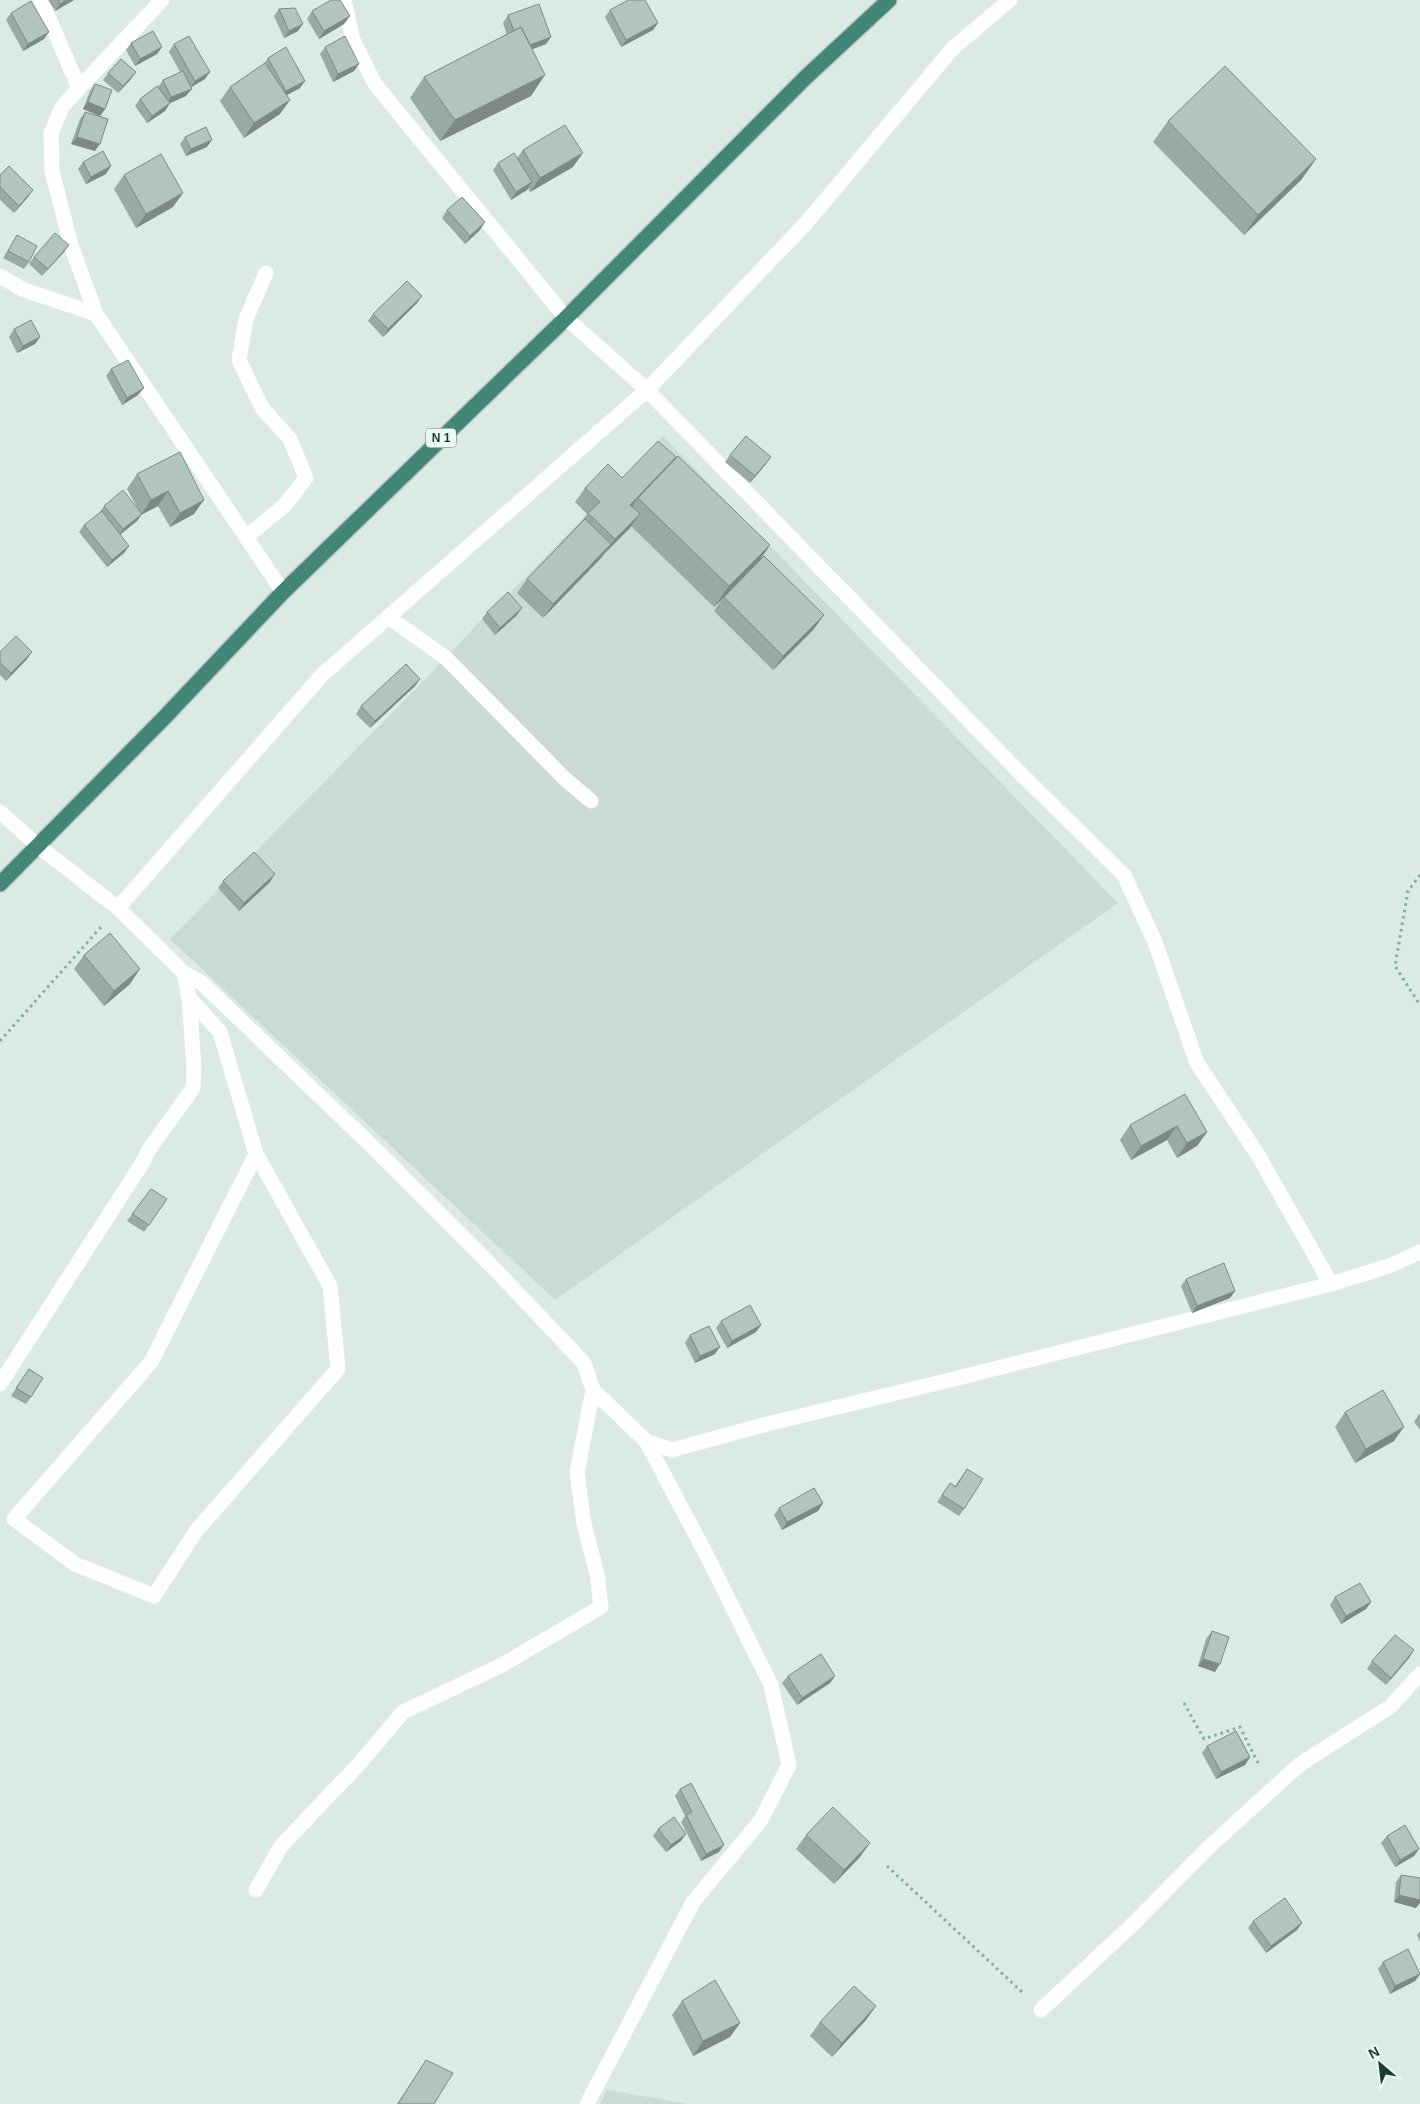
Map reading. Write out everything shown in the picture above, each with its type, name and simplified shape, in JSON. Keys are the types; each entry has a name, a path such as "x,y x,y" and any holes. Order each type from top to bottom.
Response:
{"highway":[{"name":"N 1","path":"0,884 162,720 283,592 566,318 806,77 889,0"}],"street":[{"path":"41,0 79,88"},
{"path":"162,0 62,107 50,132 52,171 71,245 96,314 283,592"},
{"path":"344,0 353,40 375,84 566,318 647,390 1008,761 1124,875 1155,942 1197,1064 1258,1155 1331,1284"},
{"path":"118,908 322,675 647,390 808,222 953,48 1010,0"},
{"path":"246,537 285,505 306,478 290,439 262,408 239,360 246,319 266,273"},
{"path":"0,276 24,290 96,314"},
{"path":"388,617 446,658 565,779 591,801"},
{"path":"0,812 38,845 118,908 184,973 202,983 382,1156 486,1260 584,1363 593,1390 646,1441 706,1554 771,1685 790,1765 761,1820 693,1902 586,2104"},
{"path":"0,1384 143,1162 148,1151 193,1088 194,1066 189,998 184,973"},
{"path":"189,998 220,1032 256,1154 330,1286 338,1369 196,1531 154,1596 75,1564 14,1519 152,1362 256,1154"},
{"path":"646,1441 672,1450 767,1424 1331,1284 1389,1266 1420,1252"},
{"path":"256,1890 281,1846 360,1762 402,1712 500,1666 601,1607 598,1574 584,1524 577,1472 593,1390"},
{"path":"1041,2010 1132,1925 1208,1848 1299,1765 1391,1706 1420,1674"}],"path":[{"path":"1420,875 1408,891 1395,966 1420,1004"},
{"path":"0,1041 118,908"},
{"path":"1184,1703 1204,1739 1240,1727 1272,1790"},
{"path":"887,1866 1041,2010"}],"shaded area":[{"path":"663,436 1118,903 555,1300 170,939"},
{"path":"607,2090 688,2104 600,2104"}],"building":[{"path":"58,0 66,0 60,4"},
{"path":"331,0 340,0 350,16 324,31 312,11"},
{"path":"628,0 645,0 658,23 626,40 610,10"},
{"path":"31,1 49,32 28,44 11,13"},
{"path":"539,4 551,37 530,45 521,27 514,31 508,15"},
{"path":"295,8 303,24 289,31 279,9"},
{"path":"521,27 545,75 455,120 424,77"},
{"path":"153,31 162,47 140,59 131,43"},
{"path":"189,36 210,72 195,81 174,44"},
{"path":"345,36 359,64 338,74 325,47"},
{"path":"286,47 305,81 286,91 268,58"},
{"path":"121,59 136,72 123,86 108,73"},
{"path":"265,63 290,100 254,123 230,87"},
{"path":"1225,66 1316,159 1258,215 1168,121"},
{"path":"183,71 192,89 171,97 163,80"},
{"path":"95,84 112,90 105,109 88,102"},
{"path":"157,86 170,103 152,116 140,99"},
{"path":"85,112 108,119 100,144 77,137"},
{"path":"565,125 583,153 540,178 523,150"},
{"path":"206,127 212,140 191,149 185,137"},
{"path":"103,151 111,166 91,177 83,162"},
{"path":"514,153 532,182 516,192 498,163"},
{"path":"161,154 183,193 146,214 124,175"},
{"path":"9,166 33,190 19,206 0,187 0,175"},
{"path":"462,197 485,222 470,236 447,210"},
{"path":"55,233 69,245 48,269 34,257"},
{"path":"17,235 37,246 29,262 8,251"},
{"path":"407,281 422,296 388,329 373,314"},
{"path":"31,320 40,337 23,346 14,329"},
{"path":"128,360 144,388 127,398 111,369"},
{"path":"746,436 771,457 755,476 730,455"},
{"path":"658,441 676,457 630,505 640,514 615,539 588,513 600,502 585,488 608,464 622,478"},
{"path":"180,452 204,500 180,513 168,491 151,500 137,474"},
{"path":"678,456 770,545 729,586 638,498"},
{"path":"123,490 142,514 123,529 104,506"},
{"path":"102,511 129,546 112,560 84,525"},
{"path":"585,519 611,544 553,604 527,579"},
{"path":"764,556 824,615 783,656 724,597"},
{"path":"508,592 522,608 500,628 487,612"},
{"path":"16,636 32,652 11,673 0,663 0,652"},
{"path":"406,664 420,679 375,721 361,706"},
{"path":"254,852 275,874 244,903 223,881"},
{"path":"110,933 140,969 114,991 84,955"},
{"path":"1185,1094 1207,1132 1187,1143 1177,1126 1141,1146 1130,1125"},
{"path":"151,1189 167,1199 149,1225 132,1214"},
{"path":"1224,1263 1235,1291 1197,1306 1186,1279"},
{"path":"750,1305 761,1325 732,1341 721,1321"},
{"path":"709,1326 720,1347 700,1356 690,1335"},
{"path":"29,1369 43,1378 31,1397 16,1388"},
{"path":"1383,1390 1404,1427 1366,1449 1345,1412"},
{"path":"967,1469 983,1479 964,1509 942,1495 950,1483 956,1487"},
{"path":"814,1488 823,1503 787,1522 779,1508"},
{"path":"1360,1583 1371,1602 1346,1616 1335,1597"},
{"path":"1212,1631 1229,1637 1220,1664 1203,1659"},
{"path":"1395,1635 1414,1650 1391,1678 1372,1661"},
{"path":"821,1654 835,1676 802,1698 788,1676"},
{"path":"1236,1731 1250,1757 1221,1772 1207,1746"},
{"path":"691,1783 724,1845 706,1854 686,1815 692,1812 680,1789"},
{"path":"833,1807 870,1843 844,1870 806,1835"},
{"path":"674,1817 686,1834 671,1845 658,1829"},
{"path":"1405,1825 1419,1849 1400,1860 1387,1836"},
{"path":"1401,1875 1420,1878 1420,1900 1399,1895"},
{"path":"1285,1898 1302,1923 1271,1946 1253,1921"},
{"path":"1408,1949 1420,1974 1395,1986 1383,1962"},
{"path":"715,1980 740,2023 703,2041 682,2001"},
{"path":"854,1986 876,2006 842,2043 820,2022"},
{"path":"426,2060 453,2073 434,2104 398,2104"}]}
